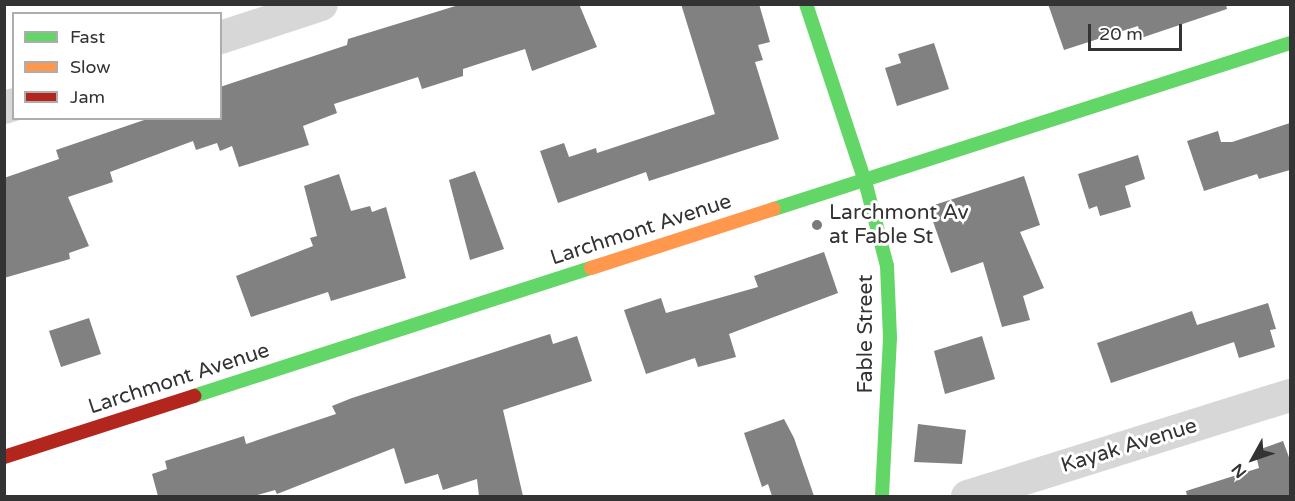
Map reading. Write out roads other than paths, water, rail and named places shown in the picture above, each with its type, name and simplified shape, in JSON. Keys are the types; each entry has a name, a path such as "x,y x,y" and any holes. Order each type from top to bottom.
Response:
{"street":[{"path":"222,36 321,4"},
{"name":"Fable Street","path":"806,4 865,181 883,249 889,297 882,496"},
{"name":"Larchmont Avenue","path":"4,457 1290,43"},
{"name":"Kayak Avenue","path":"967,496 1290,395"}],"place":[{"name":"Larchmont Av at Fable St","path":"817,225"}]}
